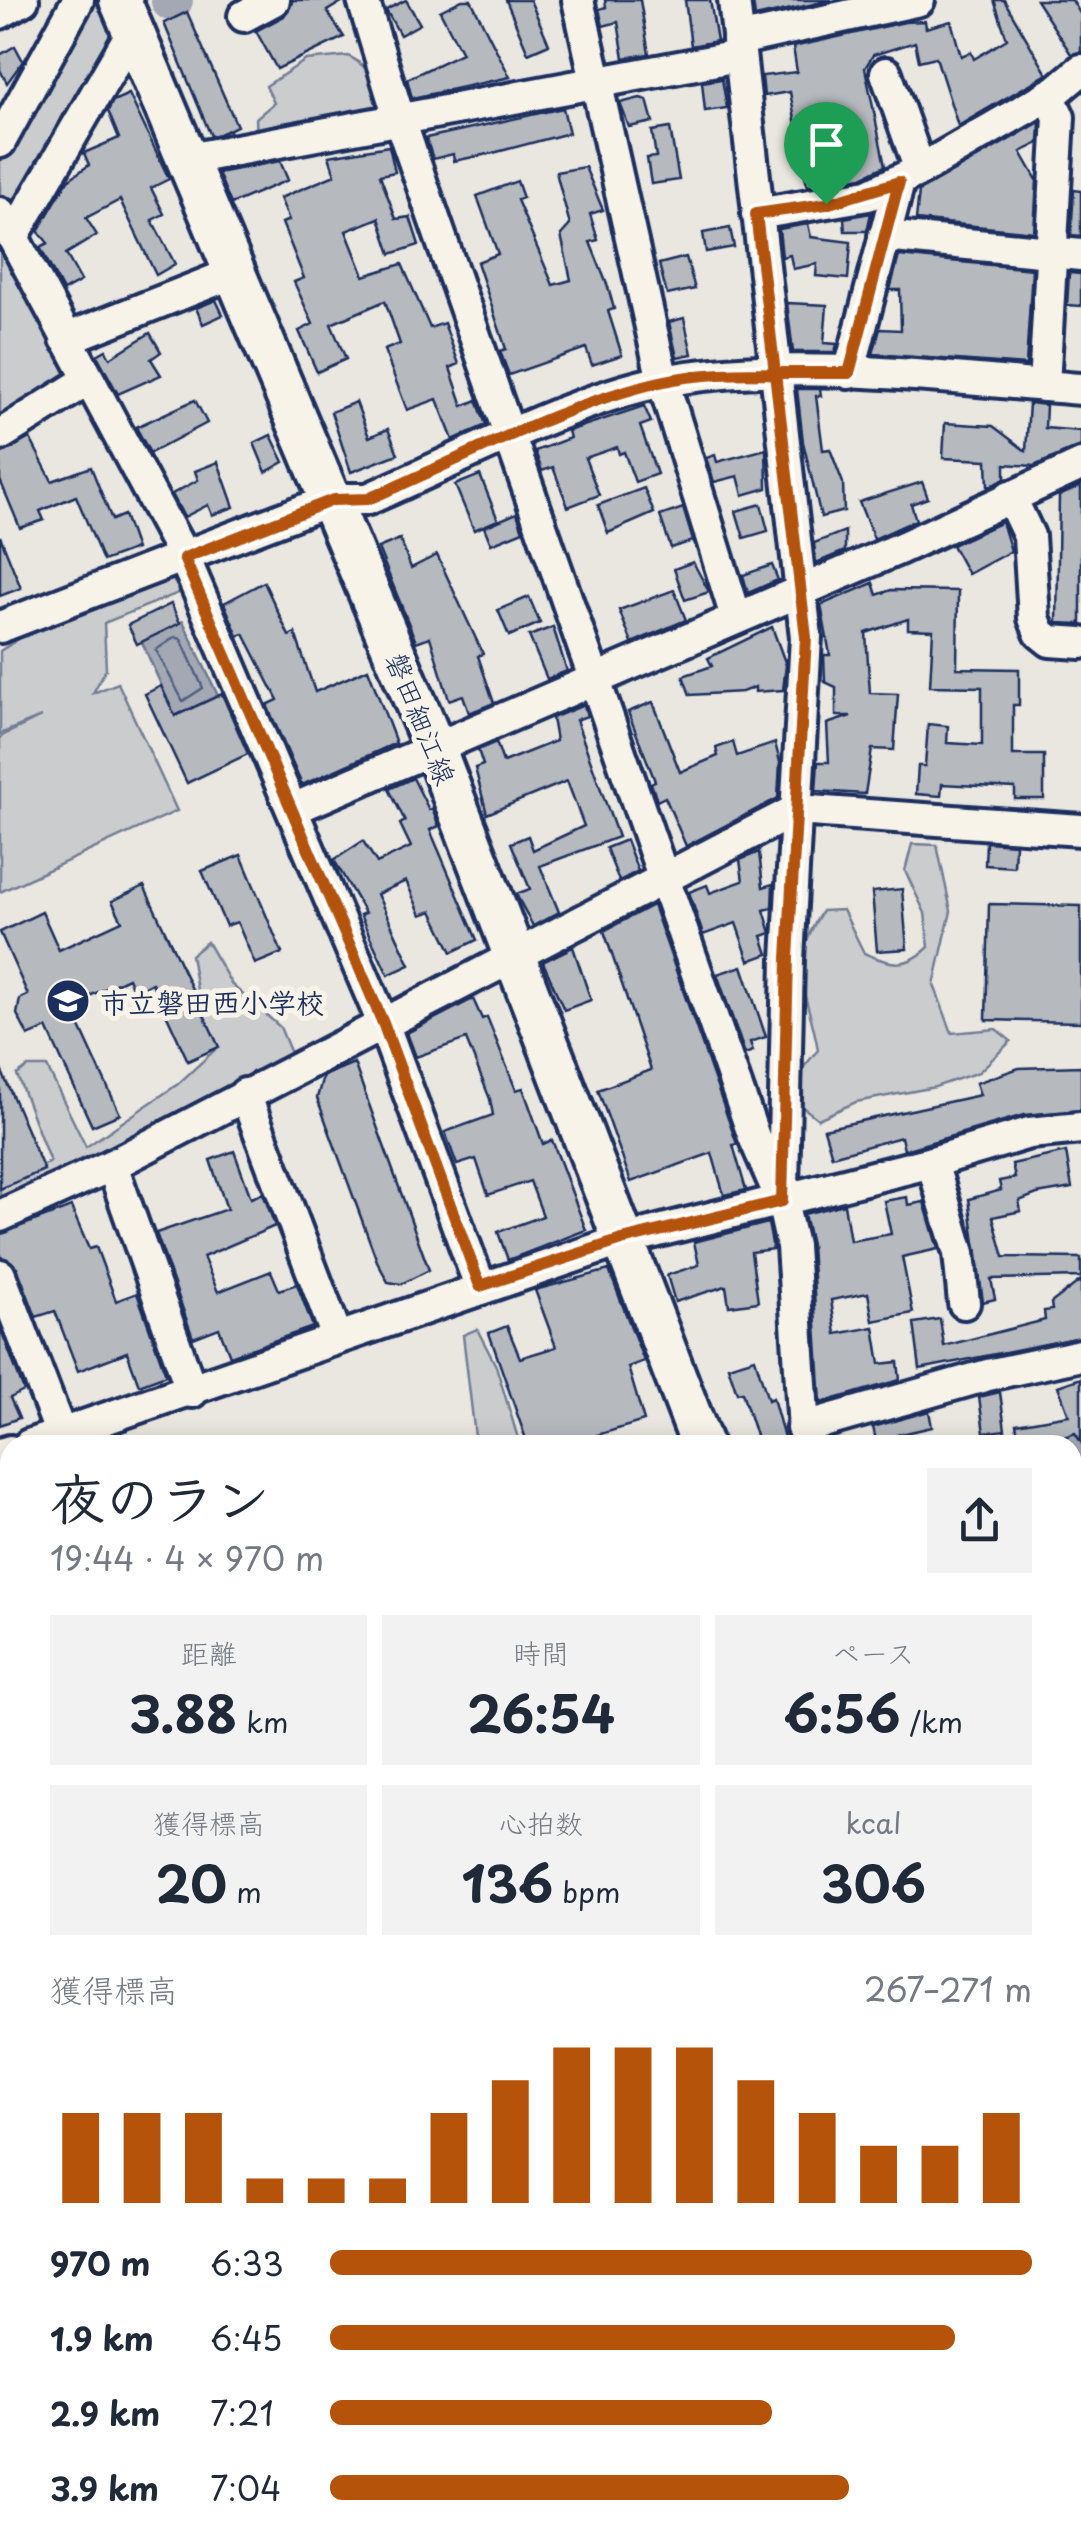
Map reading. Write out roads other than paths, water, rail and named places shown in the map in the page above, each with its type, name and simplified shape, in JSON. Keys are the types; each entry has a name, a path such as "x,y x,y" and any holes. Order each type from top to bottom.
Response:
{"main road":[{"name":"磐田細江線","path":"126,15 436,749 698,1435"}],"street":[{"path":"0,12 23,0"},
{"path":"0,142 78,0"},
{"path":"244,16 274,0"},
{"path":"364,0 399,118 510,438 754,1137 782,1201 792,1246 803,1435"},
{"path":"578,0 663,381 736,617"},
{"path":"734,0 806,637 782,1201"},
{"path":"188,158 597,79 738,48 920,0"},
{"path":"126,15 6,225 184,558 383,1023 480,1286"},
{"path":"756,214 826,204 910,176 1050,94 1081,70"},
{"path":"849,373 884,236 910,176 886,73"},
{"path":"1044,386 1067,253 1059,117 1050,94"},
{"path":"884,236 1067,253"},
{"path":"66,340 236,272"},
{"path":"0,627 333,500 368,499 510,438 663,381 775,373 849,373 1081,389"},
{"path":"0,435 88,380"},
{"path":"293,810 1081,465"},
{"path":"1010,496 1029,536 1034,618 1040,633 1050,641 1081,644"},
{"path":"0,1216 112,1165 796,810 1081,830"},
{"path":"246,1094 337,1337"},
{"path":"58,1435 192,1392 480,1286 622,1240 932,1162 1029,1133 1081,1128"},
{"path":"932,1162 959,1253 964,1303"},
{"path":"112,1165 192,1392"},
{"path":"0,1275 61,1434"},
{"path":"809,1435 988,1375 1081,1355"}],"water":[{"path":"183,621 218,696 175,716 142,642"}],"place":[{"name":"市立磐田西小学校","path":"68,1001"}]}
